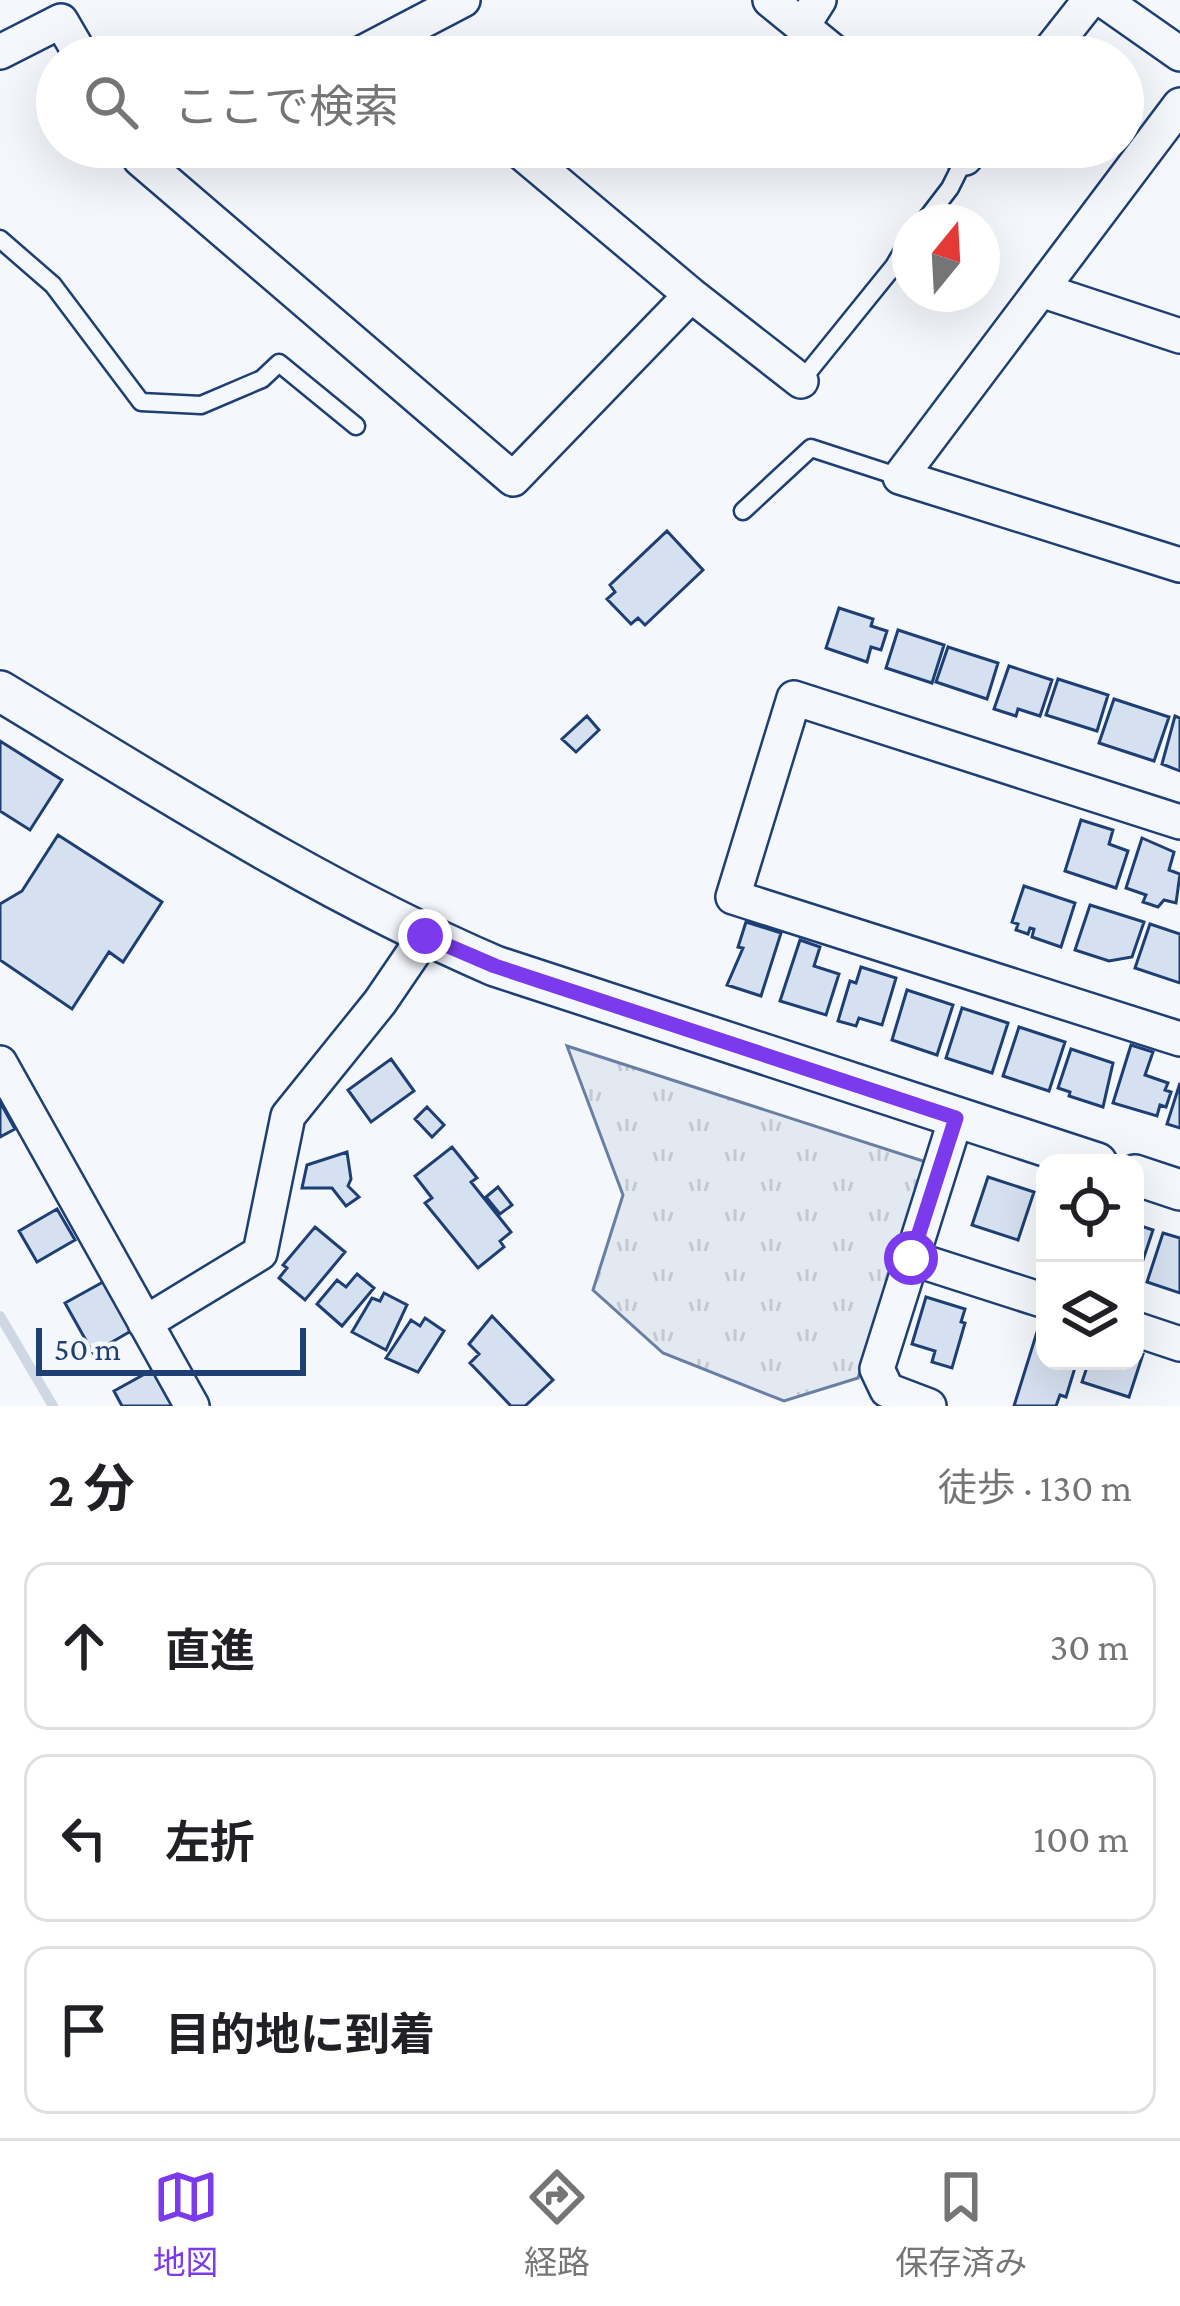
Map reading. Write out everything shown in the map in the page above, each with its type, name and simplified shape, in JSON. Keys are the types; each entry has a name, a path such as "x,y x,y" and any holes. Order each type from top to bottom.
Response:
{"street":[{"path":"414,36 463,0"},
{"path":"770,0 811,13"},
{"path":"1062,36 1090,0"},
{"path":"1102,0 1180,54"},
{"path":"0,52 62,21 70,36"},
{"path":"1144,153 1180,105"},
{"path":"165,168 513,479 691,296"},
{"path":"540,168 691,296 801,381"},
{"path":"1133,168 900,477 1180,565"},
{"path":"1041,290 1180,335"},
{"path":"0,691 282,862 425,936 515,973 1069,1154"},
{"path":"1180,822 794,698 733,896 1180,1039"},
{"path":"146,1323 260,1253 288,1116 380,1002 425,936"},
{"path":"0,1063 191,1406"},
{"path":"929,1406 887,1390 877,1369 956,1118"},
{"path":"1144,1178 1180,1190"},
{"path":"911,1258 1036,1298"},
{"path":"1144,1333 1180,1344"}],"lane":[{"path":"937,204 958,168"},
{"path":"0,238 52,285 141,402 201,405 262,379 279,363 356,426"},
{"path":"801,381 892,270"},
{"path":"743,512 811,448 900,477"}],"green space":[{"path":"567,1046 926,1162 858,1378 784,1401 663,1353 593,1290 623,1195"}],"building":[{"path":"667,531 703,570 645,625 638,618 631,624 607,599 615,592 610,585"},
{"path":"839,608 873,619 871,626 887,631 881,650 871,647 867,662 826,648"},
{"path":"898,630 944,645 932,683 886,668"},
{"path":"948,647 998,663 987,699 936,682"},
{"path":"1009,666 1052,680 1040,716 1018,709 1016,716 994,709"},
{"path":"1058,679 1108,695 1097,731 1046,715"},
{"path":"1114,699 1169,717 1154,761 1099,743"},
{"path":"587,716 599,730 576,752 562,739"},
{"path":"1175,716 1180,718 1180,771 1162,764"},
{"path":"0,741 62,780 30,830 0,811"},
{"path":"1081,820 1113,830 1109,844 1128,851 1116,888 1065,871"},
{"path":"58,835 162,902 123,962 109,952 72,1009 0,960 0,904 22,891"},
{"path":"1142,838 1174,852 1169,870 1180,874 1176,903 1164,900 1158,907 1143,902 1146,895 1126,888"},
{"path":"1024,886 1075,903 1061,947 1032,937 1034,929 1028,934 1016,930 1018,924 1012,922"},
{"path":"1090,905 1144,922 1132,957 1109,961 1075,950"},
{"path":"746,922 781,933 761,996 727,985 743,948 738,947"},
{"path":"1150,924 1180,934 1180,983 1135,968"},
{"path":"800,940 820,947 814,966 839,974 826,1015 780,1001"},
{"path":"861,967 896,978 882,1025 859,1018 856,1026 838,1021 850,981 856,983"},
{"path":"907,990 953,1005 937,1055 892,1040"},
{"path":"962,1008 1008,1023 992,1073 946,1058"},
{"path":"1019,1027 1065,1042 1049,1091 1003,1076"},
{"path":"1131,1045 1153,1052 1145,1075 1168,1083 1165,1090 1171,1092 1166,1107 1160,1105 1157,1116 1113,1103"},
{"path":"1071,1049 1113,1063 1103,1107 1058,1088"},
{"path":"391,1059 414,1091 371,1122 348,1090"},
{"path":"1180,1083 1180,1128 1167,1124"},
{"path":"0,1102 15,1129 0,1137"},
{"path":"427,1107 444,1125 432,1137 415,1119"},
{"path":"452,1147 477,1178 471,1182 511,1232 500,1241 504,1247 478,1268 425,1203 432,1198 415,1176"},
{"path":"347,1152 348,1186 359,1197 346,1206 332,1188 302,1188 307,1165"},
{"path":"988,1177 1034,1192 1018,1240 972,1225"},
{"path":"498,1187 512,1205 500,1214 486,1197"},
{"path":"57,1209 75,1240 37,1262 19,1231"},
{"path":"315,1227 345,1252 305,1300 279,1278 287,1268 283,1265"},
{"path":"1144,1227 1153,1230 1144,1257"},
{"path":"1163,1233 1180,1238 1180,1293 1147,1282"},
{"path":"357,1274 374,1288 342,1326 317,1304 337,1280 346,1287"},
{"path":"103,1282 131,1331 93,1353 65,1303"},
{"path":"384,1293 407,1305 386,1350 352,1332 372,1298 380,1301"},
{"path":"926,1297 965,1309 952,1368 932,1362 935,1351 912,1344"},
{"path":"492,1316 553,1380 525,1406 511,1406 470,1363 479,1354 469,1344"},
{"path":"425,1318 444,1331 418,1372 386,1358 411,1320 420,1326"},
{"path":"1036,1335 1036,1370 1074,1370 1066,1397 1060,1395 1056,1406 1014,1406"},
{"path":"152,1370 172,1406 122,1406 114,1391"},
{"path":"1086,1370 1138,1370 1129,1397 1082,1382"}],"waterway":[{"path":"0,1316 53,1406"}],"route":[{"path":"425,936 495,966 956,1118 911,1258"}]}
